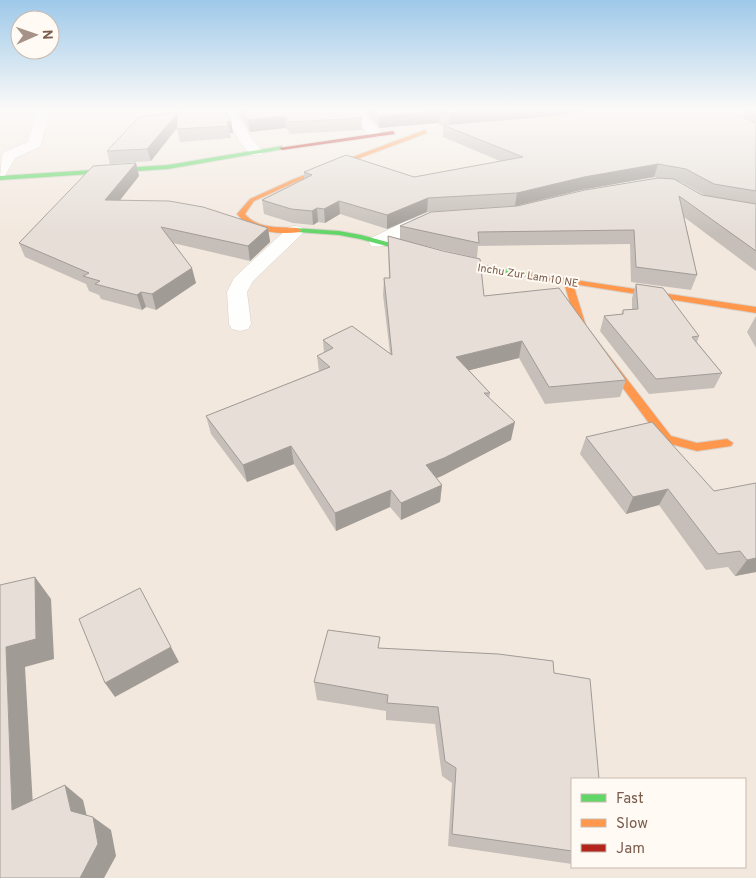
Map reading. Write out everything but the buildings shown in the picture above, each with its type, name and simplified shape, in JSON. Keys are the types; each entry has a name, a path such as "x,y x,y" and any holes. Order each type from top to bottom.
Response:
{"street":[{"path":"0,173 9,155 18,151"},
{"path":"0,178 168,167 263,151"},
{"name":"Inchu Zur Lam 10 NE","path":"376,151 296,180 252,200 241,214 244,219 254,225 339,233 458,263 568,282 756,310"},
{"path":"378,242 428,219 453,217"},
{"path":"240,324 237,292 244,278 294,230"},
{"path":"568,282 582,326 667,439 697,447 727,443"}],"shaded area":[{"path":"0,151 756,151 756,878 0,878"}],"traffic: fast":[{"path":"0,178 168,167 264,151"},
{"path":"297,230 339,233 361,237 458,263 531,275"}],"traffic: slow":[{"path":"297,230 258,226 251,224 241,214 252,200 296,180 374,151"},
{"path":"531,275 756,310"},
{"path":"568,282 582,326 667,439 697,447 727,443"}]}
